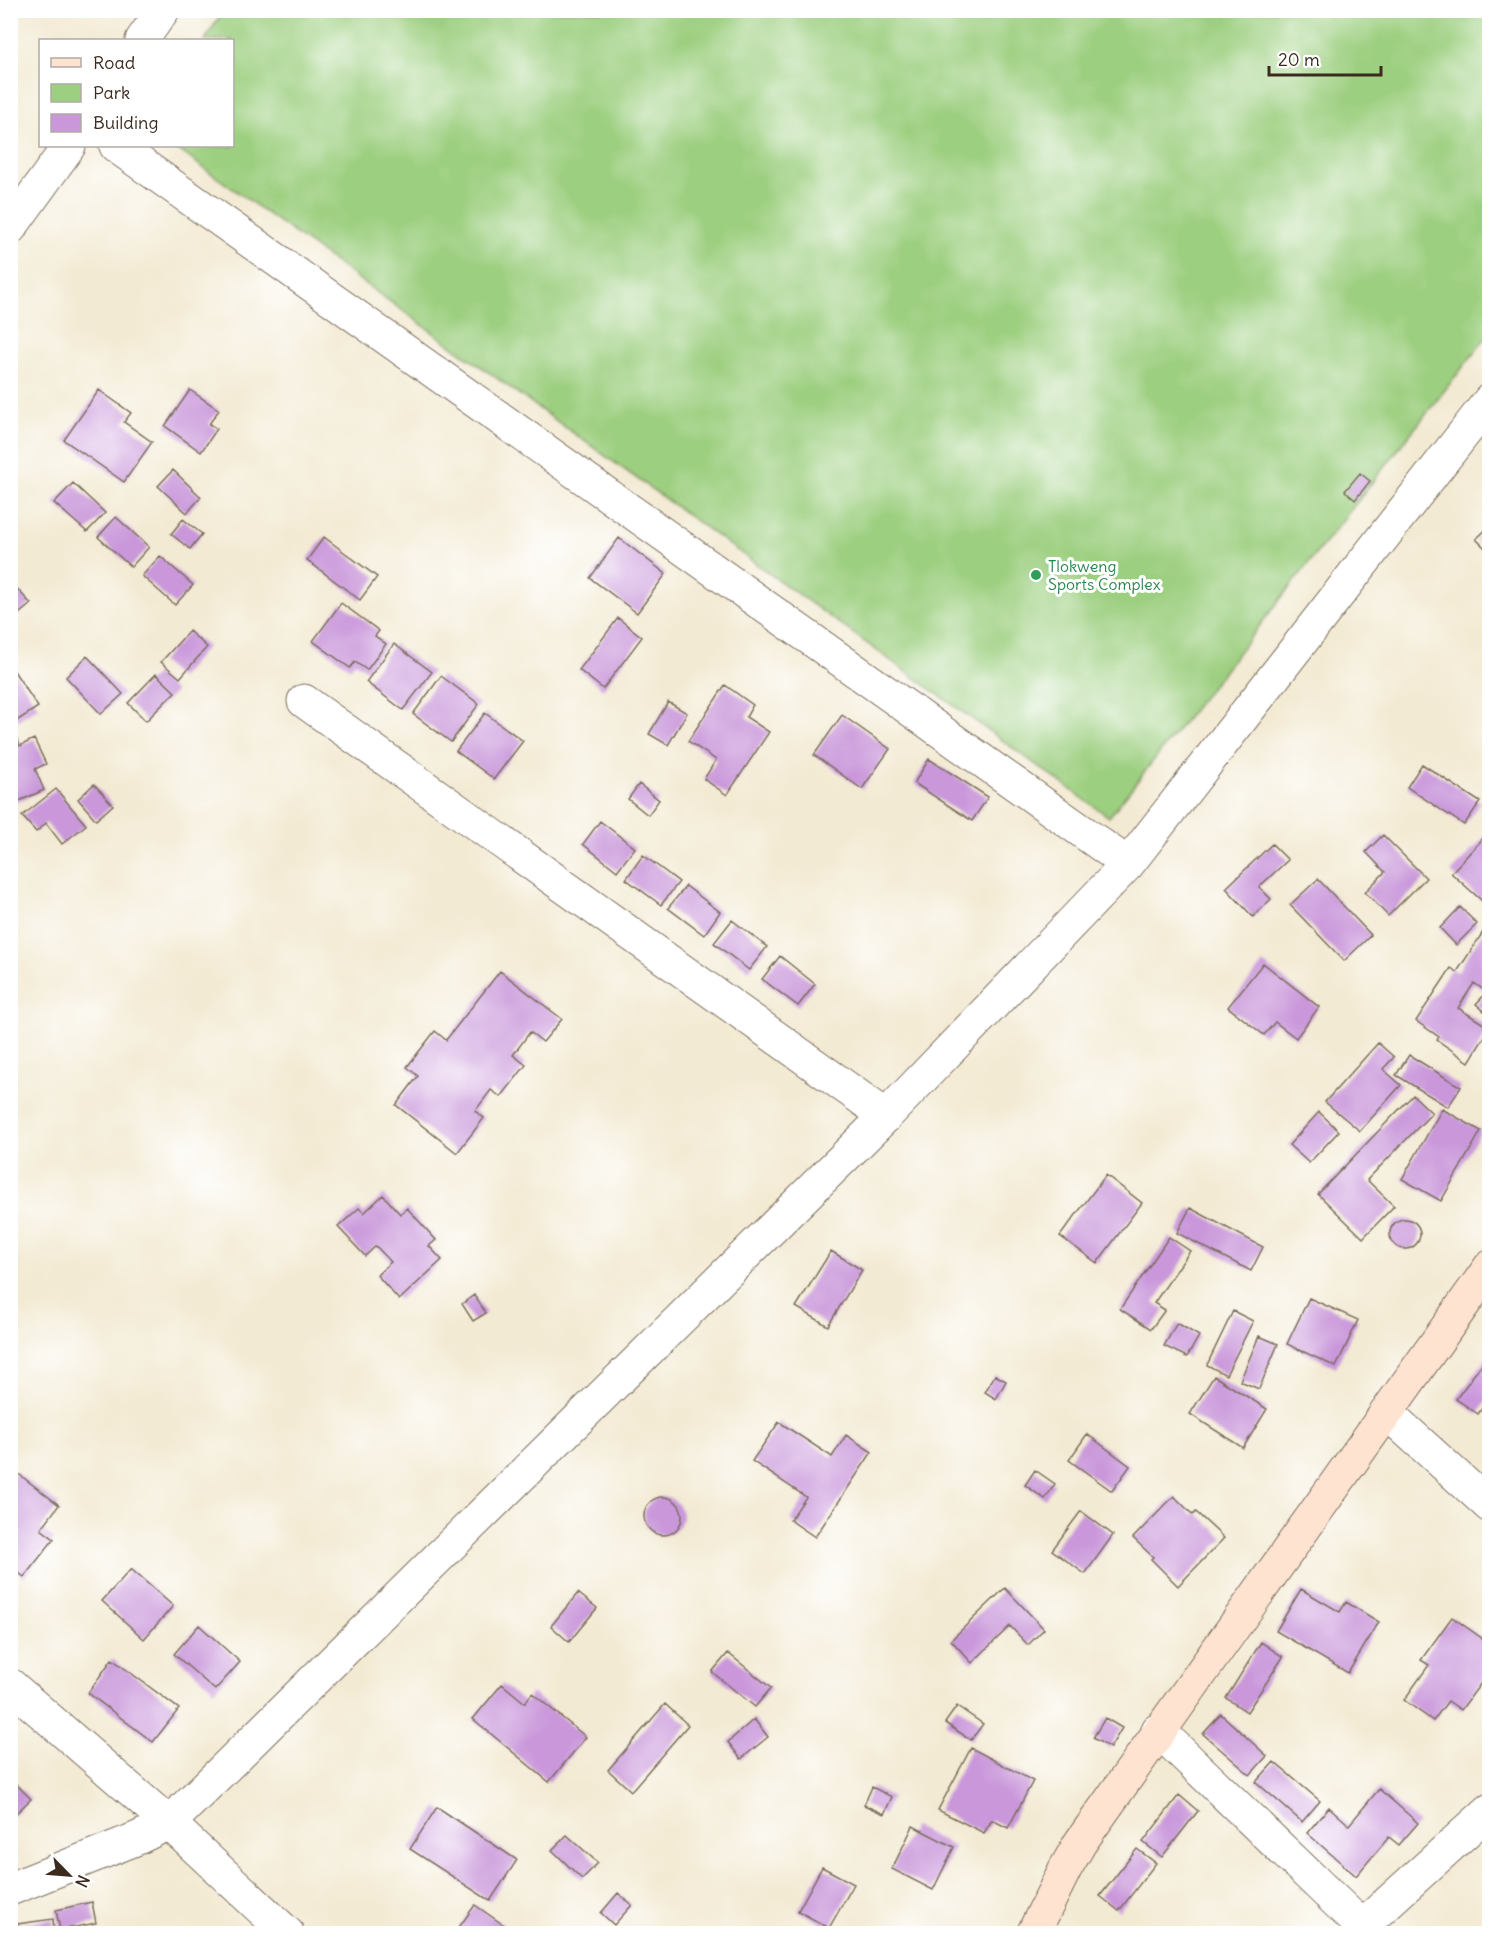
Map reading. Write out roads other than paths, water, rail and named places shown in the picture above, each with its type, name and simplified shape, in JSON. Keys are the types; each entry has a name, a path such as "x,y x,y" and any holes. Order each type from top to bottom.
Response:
{"street":[{"path":"143,39 163,10"},
{"path":"10,228 68,147"},
{"path":"117,147 1128,864"},
{"path":"10,1889 138,1838 169,1823 886,1116 1128,864 1490,400"},
{"path":"304,701 886,1116"},
{"path":"1033,1934 1080,1843 1158,1730 1490,1267"},
{"path":"1386,1412 1490,1506"},
{"path":"10,1685 169,1823 288,1934"},
{"path":"1158,1730 1366,1930 1490,1810"}],"place":[{"name":"Tlokweng Sports Complex","path":"1036,575"}]}
